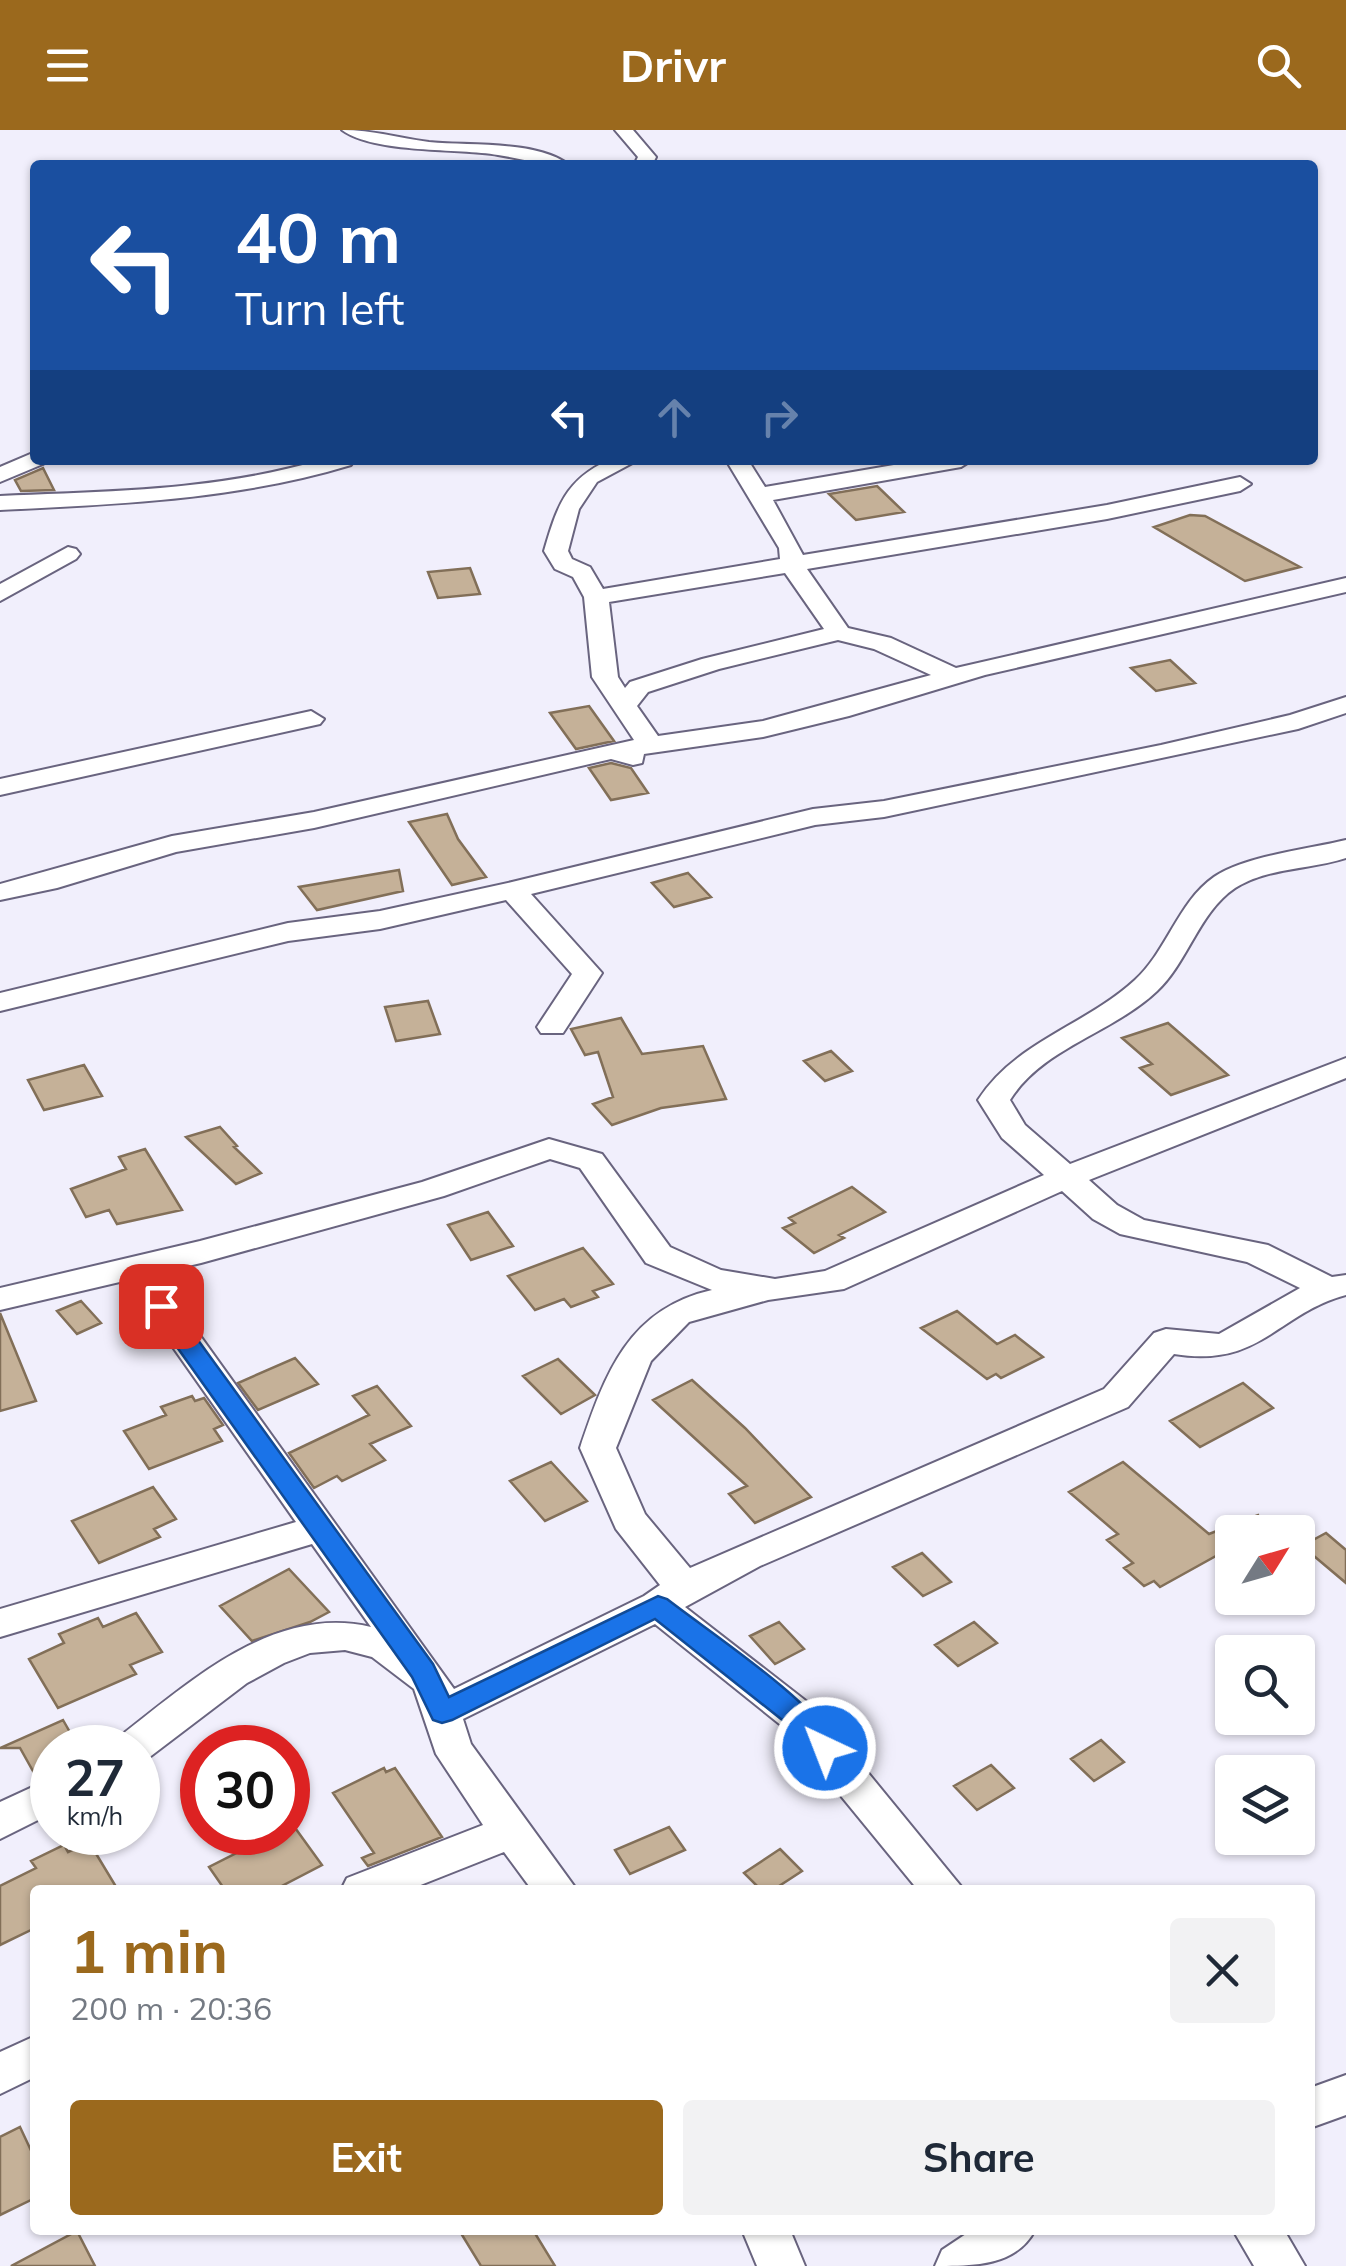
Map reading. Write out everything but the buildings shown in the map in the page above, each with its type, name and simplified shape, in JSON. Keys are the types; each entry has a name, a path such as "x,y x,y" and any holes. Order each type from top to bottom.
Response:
{"street":[{"path":"351,130 429,147 496,149 540,160"},
{"path":"624,130 647,157 645,160"},
{"path":"0,475 30,460"},
{"path":"0,503 164,495 291,476 327,465"},
{"path":"615,465 588,477 568,509 556,551 563,564 582,572 596,597 605,677 649,753"},
{"path":"740,465 792,548 791,562 831,615 838,632"},
{"path":"760,494 931,465"},
{"path":"596,597 1107,512 1240,484"},
{"path":"0,594 68,554"},
{"path":"0,892 47,882 172,844 314,820 611,750 649,753 840,712 954,676 1346,584"},
{"path":"624,705 640,687 711,664 838,632 882,642 954,676"},
{"path":"0,1002 288,932 380,920 722,842 814,817 884,810 1162,753 1298,721 1346,705"},
{"path":"0,787 312,718"},
{"path":"1337,1287 1256,1254 1132,1227 1106,1212 1013,1132 994,1100 1002,1082 1126,1003 1161,970 1199,908 1224,883 1255,869 1346,848"},
{"path":"512,890 587,973 552,1027"},
{"path":"940,1885 801,1719 671,1597 628,1520 598,1448 620,1382 648,1342 676,1314 710,1303 832,1281 1064,1178 1346,1066"},
{"path":"0,1299 201,1252 434,1189 549,1149 591,1161 658,1256 714,1280 774,1290 794,1288"},
{"path":"442,1712 746,1556 1116,1398 1166,1342 1210,1347 1228,1344 1337,1287"},
{"path":"161,1306 423,1672 454,1750 552,1885"},
{"path":"0,1623 321,1528"},
{"path":"160,1729 265,1653 298,1639 339,1633 378,1644 423,1672"},
{"path":"0,1822 30,1806"},
{"path":"375,1885 514,1830"},
{"path":"0,2074 30,2059"},
{"path":"1315,2106 1346,2096"},
{"path":"768,2235 781,2266"},
{"path":"959,2266 1004,2235"},
{"path":"1260,2235 1281,2266"}],"route":[{"path":"161,1306 423,1672 442,1712 658,1606 801,1719 825,1748"}]}
